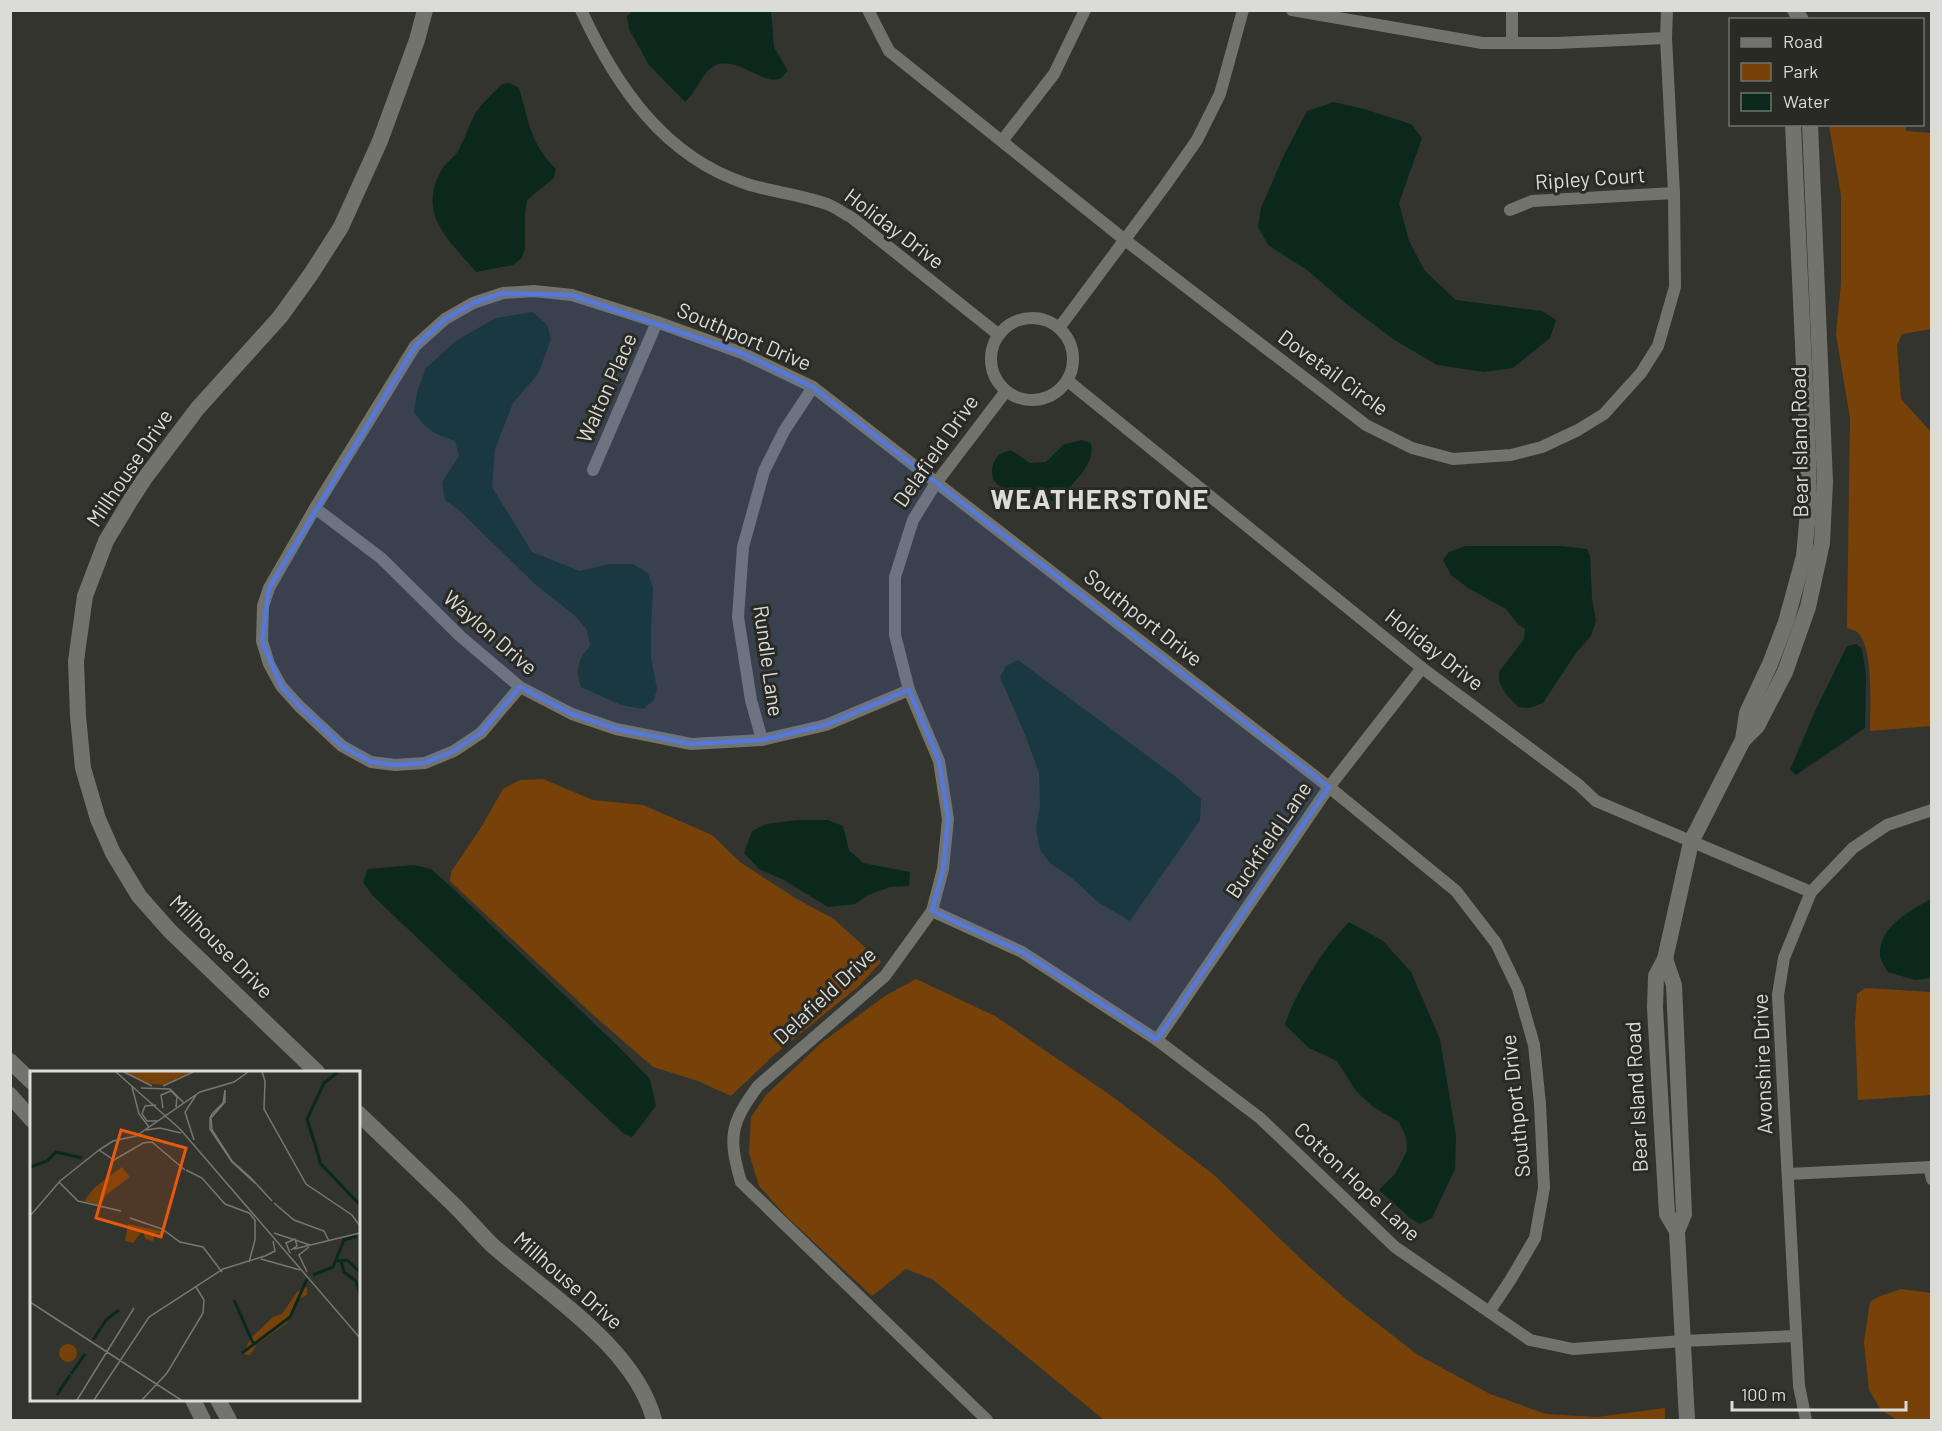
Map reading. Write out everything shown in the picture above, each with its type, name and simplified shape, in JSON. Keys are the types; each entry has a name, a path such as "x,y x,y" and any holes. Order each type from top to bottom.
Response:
{"street":[{"name":"Millhouse Drive","path":"315,1071 170,931 139,896 113,853 98,819 83,768 76,661 85,596 106,541 146,477 197,409 279,316 311,274 341,226 380,141 417,40 425,10"},
{"name":"Holiday Drive","path":"581,10 598,46 628,95 666,136 689,154 744,183 828,204 851,217 999,334"},
{"name":"Dovetail Circle","path":"868,10 889,51 1125,240 1366,424 1412,448 1453,459 1511,455 1542,447 1578,430 1604,414 1641,374 1658,346 1675,287 1674,193 1666,38 1667,10"},
{"path":"1002,141 1054,74 1085,10"},
{"path":"1059,328 1164,187 1201,130 1220,93 1244,10"},
{"path":"1292,10 1482,43 1557,43 1666,38"},
{"path":"1512,10 1512,43"},
{"name":"Bear Island Road","path":"1743,740 1747,713 1770,664 1786,622 1804,556 1809,501 1805,358 1793,126"},
{"name":"Bear Island Road","path":"1683,1341 1677,1231 1684,1214 1674,985 1665,959 1691,842 1743,740 1757,726 1785,672 1808,607 1822,543 1826,482 1809,126"},
{"name":"Ripley Court","path":"1510,210 1532,201 1674,193"},
{"name":"Southport Drive","path":"520,687 481,733 454,751 425,763 395,765 371,762 342,746 281,686 269,664 262,641 263,606 269,588 315,508 415,346 446,319 474,303 504,293 534,291 572,295 657,322 742,353 813,387 1329,787 1456,891 1496,943 1518,989 1534,1045 1540,1104 1544,1188 1535,1238 1490,1312"},
{"path":"1032,318 1045,320 1059,328 1072,346 1073,366 1068,381 1053,395 1036,401 1021,399 1006,392 997,380 991,360 993,346 999,334 1012,323 1032,318"},
{"name":"Walton Place","path":"593,470 657,322"},
{"name":"Holiday Drive","path":"1068,381 1422,668 1579,785 1596,801 1811,892"},
{"name":"Rundle Lane","path":"762,740 751,700 738,617 743,547 764,471 784,431 813,387"},
{"name":"Delafield Drive","path":"987,1420 741,1182 733,1155 732,1132 745,1104 758,1086 885,976 932,911 943,869 948,819 939,761 909,690 895,635 896,576 913,520 936,483 1006,392"},
{"name":"Waylon Drive","path":"315,508 381,558 460,636 520,687 572,714 635,734 691,744 762,740 826,725 909,690"},
{"name":"Buckfield Lane","path":"1156,1041 1329,787 1422,668"},
{"name":"Avonshire Drive","path":"1806,1420 1799,1386 1778,995 1784,958 1811,892 1853,848 1887,825 1932,810"},
{"name":"Cotton Hope Lane","path":"932,911 1022,952 1156,1041 1260,1118 1395,1247 1530,1340 1573,1349 1796,1336"},
{"path":"10,1061 30,1080"},
{"path":"10,1095 30,1118"},
{"name":"Millhouse Drive","path":"360,1115 491,1244 605,1340 638,1384 651,1407 654,1420"},
{"path":"1788,1174 1931,1171"},
{"path":"1683,1341 1687,1420"},
{"path":"194,1401 203,1420"},
{"path":"219,1401 229,1420"}],"highlighted area":[{"path":"503,293 572,295 742,353 813,387 1329,787 1157,1040 1022,952 932,911 943,869 948,819 939,761 909,690 826,725 762,740 691,744 616,729 572,714 520,687 481,733 454,751 425,763 395,765 371,762 342,746 299,706 281,686 262,641 269,588 415,346 445,319 473,303"}],"green space":[{"path":"1829,126 1906,126 1906,131 1931,133 1931,329 1902,334 1897,345 1901,399 1931,432 1931,726 1870,731 1870,681 1867,654 1859,634 1847,628 1850,418 1836,334 1841,284 1841,195"},
{"path":"543,779 593,800 643,805 712,835 740,862 795,898 834,919 881,962 859,986 774,1055 731,1096 698,1081 653,1067 590,1012 450,881 451,872 482,826 503,789 520,780"},
{"path":"916,979 995,1016 1113,1097 1214,1175 1305,1263 1347,1300 1418,1355 1490,1394 1546,1414 1597,1417 1665,1408 1665,1420 1104,1420 932,1279 906,1269 872,1296 787,1217 759,1186 749,1153 751,1117 766,1095 821,1043 885,996"},
{"path":"1865,988 1931,992 1931,1095 1858,1100 1855,1024 1857,994"},
{"path":"1901,1289 1931,1293 1931,1420 1897,1420 1881,1410 1869,1390 1864,1342 1870,1302"}],"water":[{"path":"634,10 771,11 774,47 788,71 781,78 774,80 731,64 722,63 709,70 685,102 649,65 629,29 627,16"},
{"path":"510,83 519,88 528,122 536,141 556,169 554,178 527,200 525,249 521,259 513,265 476,272 439,226 434,214 435,187 442,169 459,150 480,107 502,84"},
{"path":"1334,102 1411,124 1422,138 1399,203 1409,241 1425,271 1456,300 1542,311 1556,320 1550,338 1513,368 1484,372 1437,365 1393,339 1307,270 1268,245 1258,227 1261,208 1284,155 1307,111"},
{"path":"533,312 547,325 551,339 538,374 513,403 495,449 492,487 532,552 580,571 609,564 633,564 648,573 653,588 651,657 657,689 654,700 643,709 621,705 581,687 578,670 580,660 590,646 587,630 574,615 536,585 460,511 445,500 442,482 459,456 455,441 431,431 414,412 417,392 426,368 457,340 496,318"},
{"path":"1081,440 1091,443 1088,462 1061,497 1046,501 1028,499 1011,493 994,481 992,470 994,461 1003,453 1011,450 1030,463 1046,462 1063,445"},
{"path":"1466,546 1561,546 1587,549 1590,556 1592,598 1596,621 1591,636 1576,653 1543,703 1529,708 1518,707 1505,693 1499,681 1499,672 1524,639 1525,629 1506,609 1468,588 1451,575 1443,560 1449,552"},
{"path":"1856,644 1862,649 1866,674 1865,728 1796,775 1790,770 1815,711 1847,646"},
{"path":"1018,660 1176,777 1201,799 1200,820 1130,921 1099,903 1073,879 1050,863 1040,850 1036,829 1040,805 1039,773 1000,677 1006,666"},
{"path":"798,820 828,820 843,826 849,850 863,863 910,872 909,886 890,887 868,895 855,904 828,907 784,880 759,869 744,853 752,831 766,824"},
{"path":"414,865 431,869 449,885 650,1079 656,1106 632,1137 623,1133 372,895 363,882 368,869"},
{"path":"1931,899 1931,978 1915,980 1888,972 1880,955 1884,936 1897,921"},
{"path":"1349,922 1383,941 1411,972 1440,1039 1456,1136 1455,1169 1432,1218 1420,1224 1379,1190 1395,1174 1407,1151 1406,1137 1399,1122 1373,1107 1356,1091 1337,1061 1309,1048 1285,1025 1312,971"}],"district":[{"name":"WEATHERSTONE","path":"1100,500"}]}
